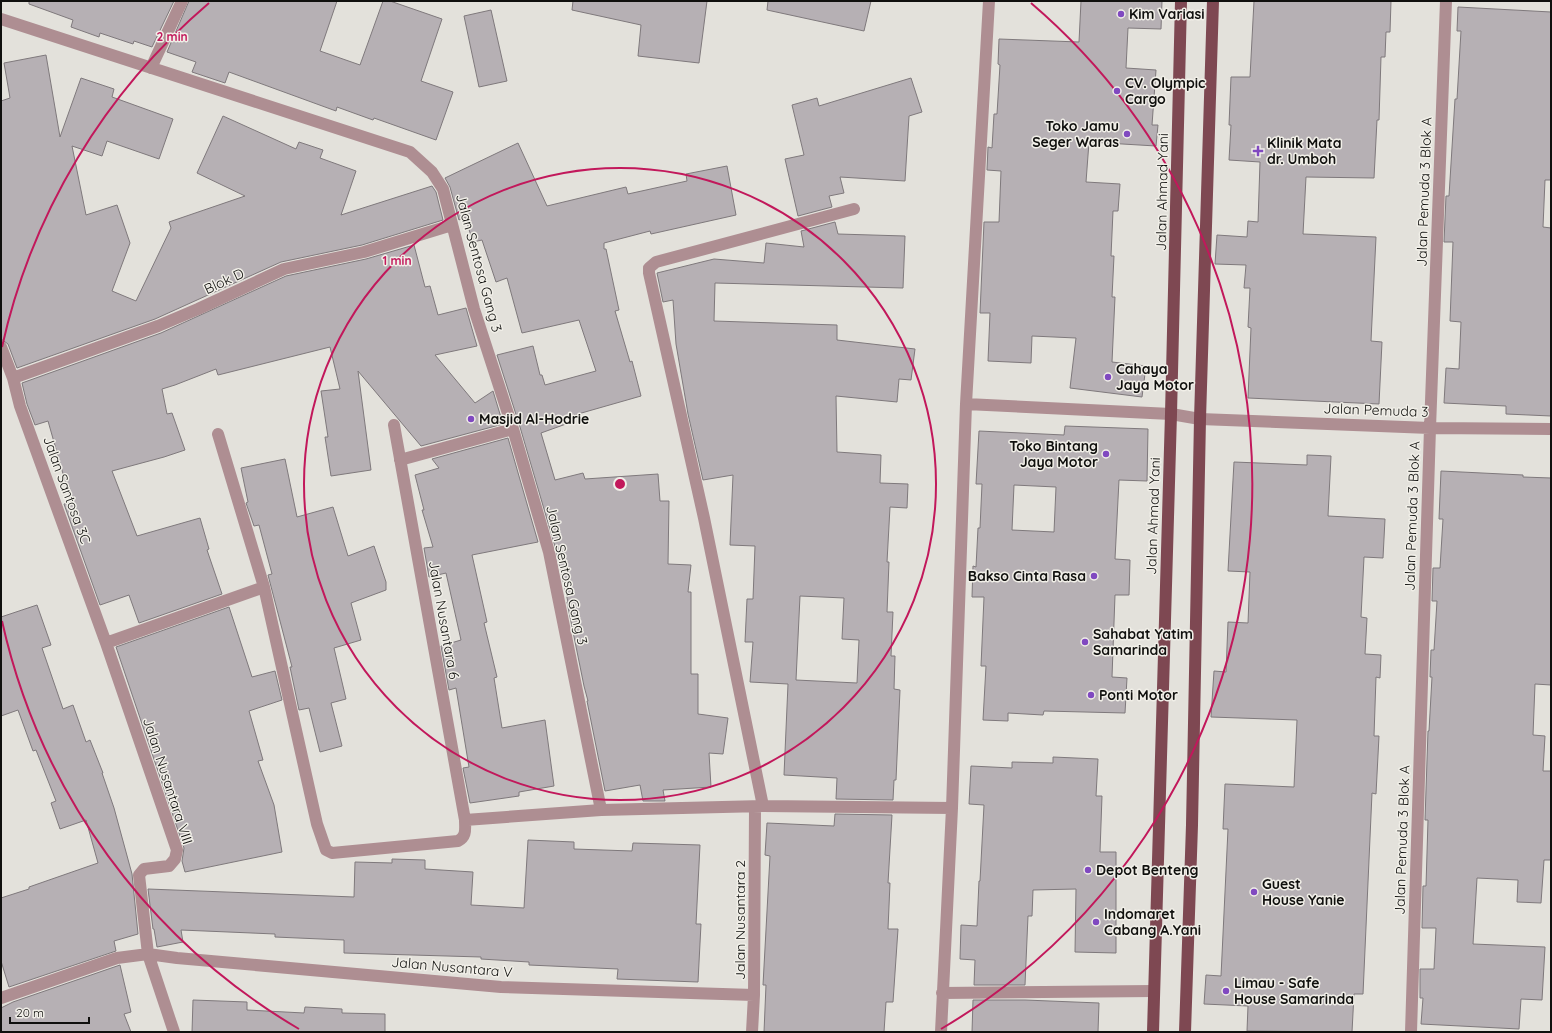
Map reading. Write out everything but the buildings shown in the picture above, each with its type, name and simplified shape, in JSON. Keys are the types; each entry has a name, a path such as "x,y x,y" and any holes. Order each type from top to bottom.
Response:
{"main road":[{"name":"Jalan Ahmad Yani","path":"1153,1032 1171,414 1181,1"},
{"path":"1185,1032 1192,826 1200,419 1213,1"}],"street":[{"path":"151,68 182,1"},
{"path":"941,1032 952,808 966,404 989,1"},
{"name":"Jalan Pemuda 3 Blok A","path":"1411,1032 1430,428 1446,1"},
{"name":"Jalan Sentosa Gang 3","path":"1,19 410,152 432,172 443,189 474,308 513,429 549,552 601,810"},
{"name":"Jalan Nusantara 2","path":"752,1032 759,807 704,518 649,273 650,268 656,262 854,209"},
{"name":"Blok D","path":"13,378 158,326 284,269 364,252 452,225"},
{"name":"Jalan Santosa 3C","path":"1,347 13,378 23,413 106,643"},
{"name":"Jalan Pemuda 3","path":"966,404 1171,414 1200,419 1430,428 1551,429"},
{"name":"Jalan Nusantara 6","path":"264,587 317,824 326,850 332,853 338,853 458,841 463,839 465,835 465,820 394,425"},
{"path":"400,460 513,429"},
{"path":"106,643 264,587 218,434"},
{"name":"Jalan Nusantara VIII","path":"106,643 176,850 175,859 169,866 144,869 139,875 148,954"},
{"path":"465,820 601,810 759,807 952,808"},
{"path":"148,954 174,1032"},
{"name":"Jalan Nusantara V","path":"1,998 117,958 148,954 177,958 502,987 754,995"},
{"path":"942,993 1154,991"}],"place":[{"name":"Kim Variasi","path":"1121,14"},
{"name":"CV. Olympic Cargo","path":"1117,91"},
{"name":"Toko Jamu Seger Waras","path":"1127,134"},
{"name":"Klinik Mata dr. Umboh","path":"1258,151"},
{"name":"Cahaya Jaya Motor","path":"1108,377"},
{"name":"Masjid Al-Hodrie","path":"471,419"},
{"name":"Toko Bintang Jaya Motor","path":"1106,454"},
{"name":"Bakso Cinta Rasa","path":"1094,576"},
{"name":"Sahabat Yatim Samarinda","path":"1085,642"},
{"name":"Ponti Motor","path":"1091,695"},
{"name":"Depot Benteng","path":"1088,870"},
{"name":"Guest House Yanie","path":"1254,892"},
{"name":"Indomaret Cabang A.Yani","path":"1096,922"},
{"name":"Limau - Safe House Samarinda","path":"1226,991"}]}
